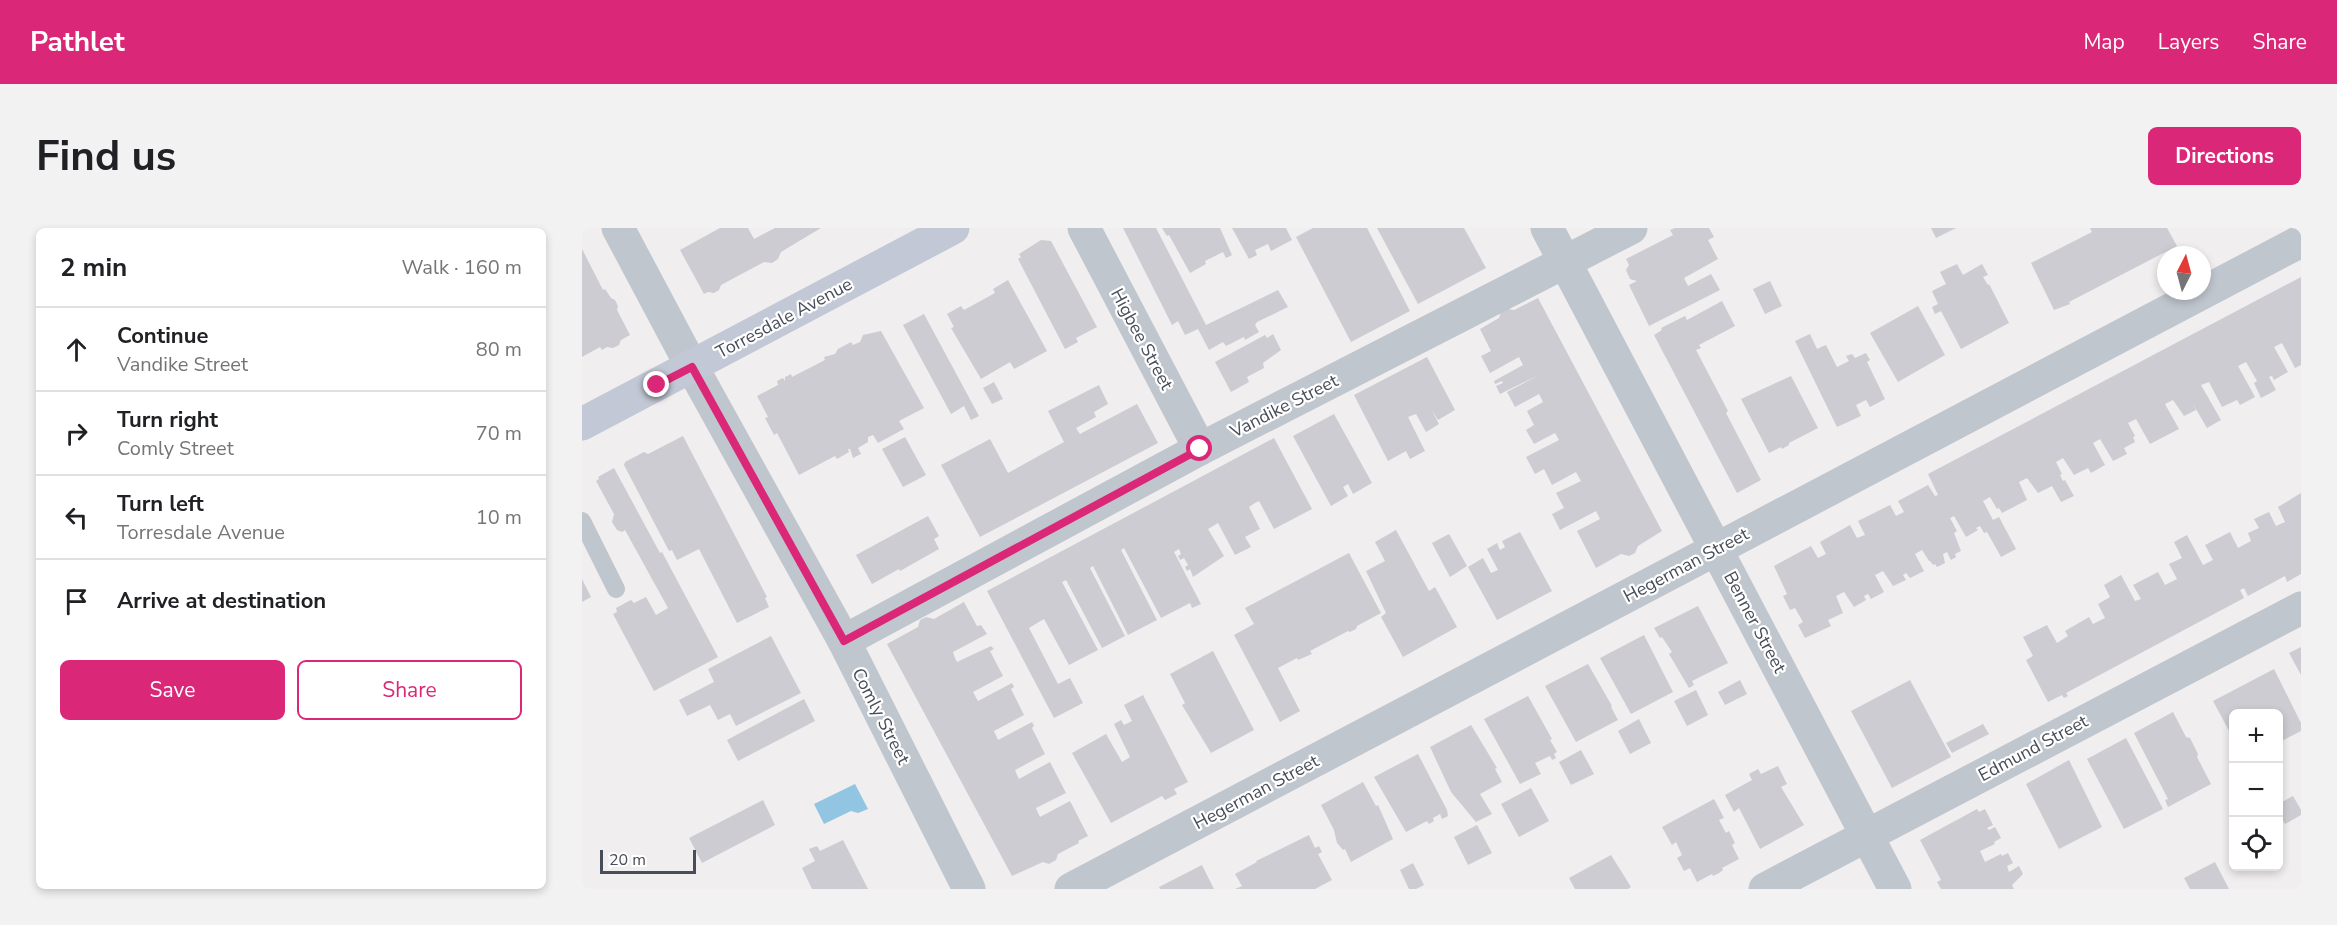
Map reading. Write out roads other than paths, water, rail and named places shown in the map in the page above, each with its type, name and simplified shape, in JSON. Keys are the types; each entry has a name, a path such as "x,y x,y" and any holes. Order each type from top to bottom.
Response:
{"street":[{"name":"Comly Street","path":"618,228 692,367 844,641 969,889"},
{"name":"Torresdale Avenue","path":"582,424 953,228"},
{"name":"Higbee Street","path":"1084,228 1200,449"},
{"name":"Benner Street","path":"1547,228 1895,889"},
{"name":"Vandike Street","path":"844,641 1200,449 1632,228"},
{"name":"Hegerman Street","path":"1071,889 2301,241"},
{"name":"Edmund Street","path":"1765,889 2301,608"}],"lane":[{"path":"582,521 616,589"}],"water":[{"path":"855,784 868,809 858,813 851,811 824,824 814,804"}]}
